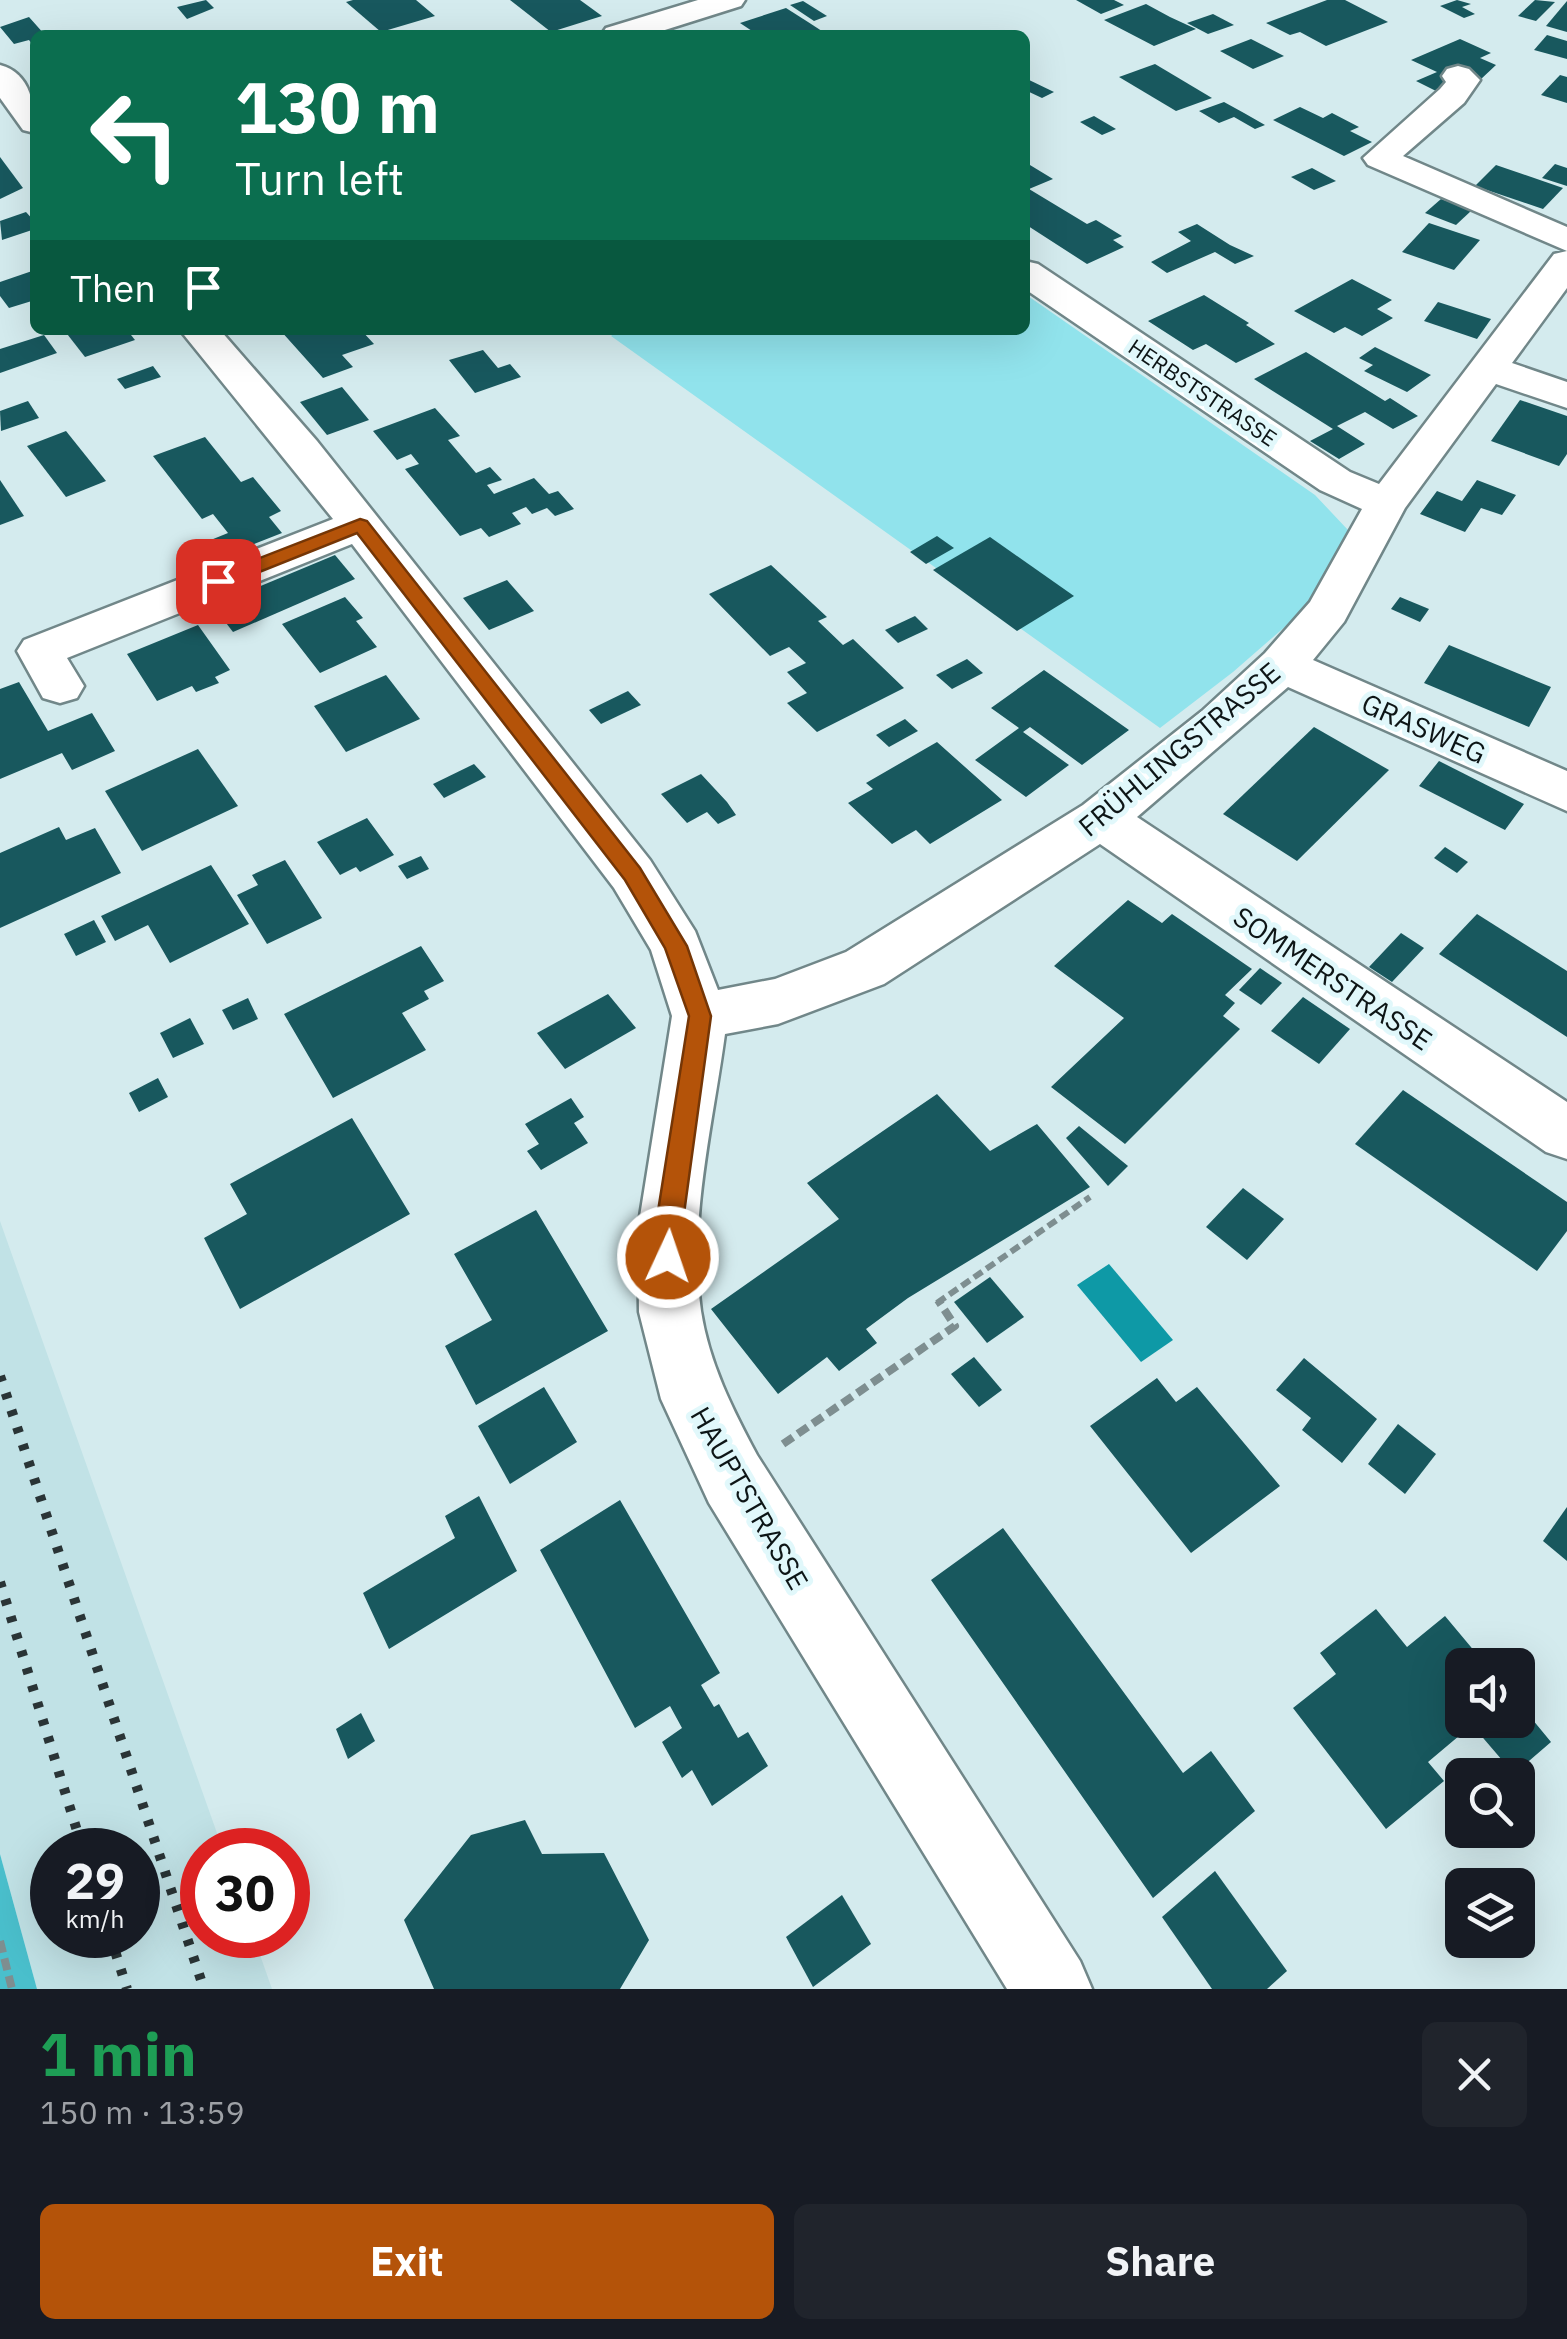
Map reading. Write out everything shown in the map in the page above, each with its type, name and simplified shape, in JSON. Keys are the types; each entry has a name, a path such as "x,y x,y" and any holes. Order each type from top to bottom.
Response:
{"street":[{"path":"622,0 661,29 730,0"},
{"path":"0,75 30,116"},
{"path":"1458,76 1464,80 1452,96 1380,158 1567,240"},
{"name":"FRÜHLINGSTRASSE","path":"700,1016 778,1001 865,968 1101,819 1219,723 1282,666 1328,610 1386,504 1567,262"},
{"name":"HERBSTSTRASSE","path":"1030,275 1335,481 1386,504"},
{"name":"HAUPTSTRASSE","path":"203,335 360,525 632,874 676,946 700,1016 668,1230 670,1312 693,1399 732,1479 1052,1989"},
{"path":"1488,368 1567,396"},
{"path":"60,686 40,651 360,525"},
{"name":"GRASWEG","path":"1282,666 1567,792"},
{"name":"SOMMERSTRASSE","path":"1101,819 1567,1134"}],"path":[{"path":"732,1479 955,1326 936,1302 1090,1197"},
{"path":"0,1941 12,1989"}],"shaded area":[{"path":"1030,297 1315,495 1348,530 1303,611 1160,728 611,336 1030,335"},
{"path":"0,1221 215,1828 180,1828 180,1958 261,1958 272,1989 37,1989 0,1854"},
{"path":"1109,1264 1173,1340 1141,1362 1077,1285"},
{"path":"0,1854 37,1989 0,1989"}],"building":[{"path":"206,0 214,8 187,19 177,7"},
{"path":"416,0 435,16 379,30 346,2"},
{"path":"510,0 580,0 602,16 557,30 548,30"},
{"path":"1076,0 1114,0 1124,5 1101,14"},
{"path":"1327,0 1345,0 1388,22 1326,46 1300,32 1290,35 1266,23"},
{"path":"1457,0 1471,4 1462,7 1475,14 1464,18 1440,6"},
{"path":"1535,0 1555,2 1536,21 1518,16"},
{"path":"803,1 827,16 814,21 790,5"},
{"path":"1567,1 1567,32 1546,26"},
{"path":"1146,4 1196,29 1154,46 1104,20"},
{"path":"786,8 820,30 750,30 740,23"},
{"path":"1213,14 1234,25 1208,34 1187,23"},
{"path":"29,17 41,30 30,30 30,41 14,44 0,27"},
{"path":"1547,35 1567,41 1567,59 1534,50"},
{"path":"1251,39 1284,56 1253,69 1220,51"},
{"path":"1460,39 1491,53 1480,58 1496,65 1480,80 1456,68 1441,75 1448,78 1438,92 1416,81 1437,72 1411,60"},
{"path":"1155,64 1212,98 1176,111 1119,77"},
{"path":"1560,75 1567,77 1567,103 1541,95"},
{"path":"1030,80 1054,92 1042,98 1030,92"},
{"path":"1224,102 1265,125 1255,129 1234,117 1219,123 1199,111"},
{"path":"1300,107 1323,118 1332,113 1359,127 1350,131 1372,142 1344,156 1273,120"},
{"path":"1094,116 1116,129 1102,135 1080,122"},
{"path":"0,157 23,188 0,199"},
{"path":"1555,164 1567,168 1567,186 1542,178"},
{"path":"1030,165 1053,179 1030,189"},
{"path":"1496,165 1563,188 1543,209 1475,186"},
{"path":"1312,168 1336,181 1314,190 1291,177"},
{"path":"1030,190 1087,224 1096,220 1122,236 1113,240 1124,247 1087,264 1030,227"},
{"path":"1441,199 1472,210 1456,225 1425,213"},
{"path":"26,212 30,231 2,240 0,221"},
{"path":"1429,223 1480,240 1454,270 1402,252"},
{"path":"1197,224 1254,256 1235,264 1215,252 1167,273 1151,262 1191,241 1178,232"},
{"path":"30,272 30,302 9,308 0,296 0,282"},
{"path":"1352,279 1392,300 1377,309 1393,318 1362,336 1345,327 1334,333 1294,311"},
{"path":"1204,295 1275,344 1236,363 1206,344 1193,350 1148,321"},
{"path":"1438,302 1491,319 1477,339 1424,321"},
{"path":"44,335 57,353 0,373 0,349"},
{"path":"68,335 131,335 135,340 85,357"},
{"path":"284,335 366,335 374,344 342,355 353,367 323,378"},
{"path":"1375,347 1431,375 1407,392 1364,371 1373,365 1359,358"},
{"path":"483,350 498,368 510,364 521,377 475,393 449,360"},
{"path":"1306,352 1385,401 1390,398 1418,416 1393,429 1365,412 1337,426 1365,444 1339,459 1310,441 1333,429 1254,379"},
{"path":"153,366 161,377 125,389 117,379"},
{"path":"342,387 369,420 327,435 300,402"},
{"path":"1520,400 1567,416 1567,454 1559,466 1491,441"},
{"path":"28,401 39,418 1,431 0,411"},
{"path":"435,408 460,436 448,440 476,473 490,467 502,480 487,485 494,494 534,478 549,494 558,491 574,509 555,516 547,508 532,514 526,507 512,513 521,524 489,537 481,528 460,536 405,469 419,464 411,454 397,460 373,431"},
{"path":"66,431 106,481 66,497 27,446"},
{"path":"205,437 241,482 253,477 281,511 269,517 282,533 203,564 191,548 228,533 213,514 202,519 153,456"},
{"path":"0,480 24,516 0,525"},
{"path":"1477,480 1516,495 1502,515 1481,508 1465,532 1420,514 1437,491 1462,501"},
{"path":"937,536 954,548 926,564 910,552"},
{"path":"990,537 1074,596 1017,631 933,570"},
{"path":"335,555 355,579 233,632 213,606"},
{"path":"771,565 827,617 818,621 843,645 853,639 904,688 817,732 787,703 807,693 787,672 806,663 789,647 770,656 709,594"},
{"path":"507,580 534,611 489,630 463,598"},
{"path":"345,597 363,618 356,621 377,647 320,673 282,624"},
{"path":"1400,597 1429,609 1420,622 1391,609"},
{"path":"915,616 928,629 898,643 885,630"},
{"path":"198,625 230,670 215,677 219,683 196,692 192,686 157,701 127,654"},
{"path":"1449,645 1551,687 1529,727 1424,683"},
{"path":"967,659 983,673 952,689 936,675"},
{"path":"1044,670 1129,730 1082,765 1030,727 1023,732 1069,765 1026,797 975,760 1019,728 991,708"},
{"path":"386,675 420,719 346,752 314,706"},
{"path":"19,682 48,731 92,713 115,751 72,770 62,753 0,779 0,689"},
{"path":"628,691 641,705 601,724 589,710"},
{"path":"905,719 918,731 889,747 876,735"},
{"path":"1314,727 1389,770 1297,861 1223,814"},
{"path":"937,742 1002,800 930,844 916,830 892,844 848,803 873,789 866,783"},
{"path":"198,749 238,806 142,851 105,791"},
{"path":"1439,761 1524,804 1505,830 1419,786"},
{"path":"474,764 486,777 444,798 433,784"},
{"path":"701,774 736,815 718,824 707,812 687,823 661,794"},
{"path":"367,818 394,855 360,872 356,867 340,875 317,842"},
{"path":"59,827 66,840 95,828 121,873 0,928 0,853"},
{"path":"1445,847 1468,862 1457,873 1434,858"},
{"path":"421,856 429,869 407,879 398,866"},
{"path":"285,860 322,918 267,944 237,895 258,885 252,875"},
{"path":"211,865 249,924 170,963 148,925 115,941 101,916"},
{"path":"1128,900 1162,923 1172,914 1252,969 1225,995 1235,1003 1223,1016 1240,1029 1125,1144 1051,1087 1124,1018 1054,966"},
{"path":"1477,914 1567,971 1567,1037 1439,954"},
{"path":"94,920 106,942 76,956 64,934"},
{"path":"1401,933 1424,948 1392,982 1369,967"},
{"path":"421,946 444,981 424,991 429,999 402,1013 426,1050 333,1098 284,1014"},
{"path":"1260,968 1282,983 1261,1005 1239,990"},
{"path":"608,994 636,1028 565,1069 537,1033"},
{"path":"1303,997 1350,1029 1319,1064 1271,1031"},
{"path":"248,998 258,1019 233,1030 222,1010"},
{"path":"190,1018 204,1044 173,1058 160,1033"},
{"path":"158,1078 168,1097 139,1112 129,1093"},
{"path":"1403,1090 1567,1202 1567,1231 1537,1271 1355,1144"},
{"path":"937,1094 990,1151 1037,1124 1090,1187 908,1298 866,1329 877,1343 839,1371 827,1357 778,1394 711,1309 839,1219 807,1183"},
{"path":"571,1098 584,1117 574,1123 588,1143 541,1170 527,1151 539,1144 525,1124"},
{"path":"352,1118 410,1214 240,1309 204,1238 247,1214 230,1184"},
{"path":"1079,1126 1128,1166 1108,1186 1066,1138"},
{"path":"1243,1188 1284,1219 1247,1260 1206,1227"},
{"path":"536,1210 608,1331 476,1405 445,1346 492,1320 454,1254"},
{"path":"990,1277 1024,1317 987,1343 954,1302"},
{"path":"974,1357 1002,1390 979,1407 951,1374"},
{"path":"1304,1358 1377,1419 1342,1463 1302,1430 1311,1418 1276,1390"},
{"path":"1157,1378 1176,1402 1197,1387 1280,1486 1191,1553 1090,1426"},
{"path":"544,1387 577,1442 510,1484 478,1426"},
{"path":"1398,1424 1436,1454 1405,1494 1368,1464"},
{"path":"479,1496 517,1571 389,1649 363,1593 455,1538 445,1516"},
{"path":"620,1500 720,1673 701,1685 714,1707 719,1704 738,1738 748,1732 768,1766 712,1806 692,1770 682,1778 662,1742 682,1728 670,1706 635,1728 540,1550"},
{"path":"1567,1507 1567,1561 1543,1541"},
{"path":"1003,1528 1183,1773 1211,1751 1255,1811 1153,1898 931,1580"},
{"path":"1376,1609 1407,1647 1445,1616 1472,1648 1445,1648 1445,1738 1457,1738 1428,1762 1444,1781 1386,1829 1293,1708 1336,1674 1320,1653"},
{"path":"361,1713 375,1741 348,1759 336,1729"},
{"path":"1535,1723 1551,1742 1532,1758 1500,1758 1483,1738 1535,1738"},
{"path":"525,1820 542,1854 604,1853 649,1940 620,1989 434,1989 404,1920 471,1835"},
{"path":"1215,1871 1287,1971 1267,1989 1212,1989 1162,1917"},
{"path":"842,1895 871,1944 813,1987 786,1937"}],"railway":[{"path":"0,1376 204,1989"},
{"path":"0,1582 76,1828"},
{"path":"117,1958 127,1989"}],"route":[{"path":"218,581 360,525 632,874 676,946 700,1016 668,1230 668,1257"}]}
